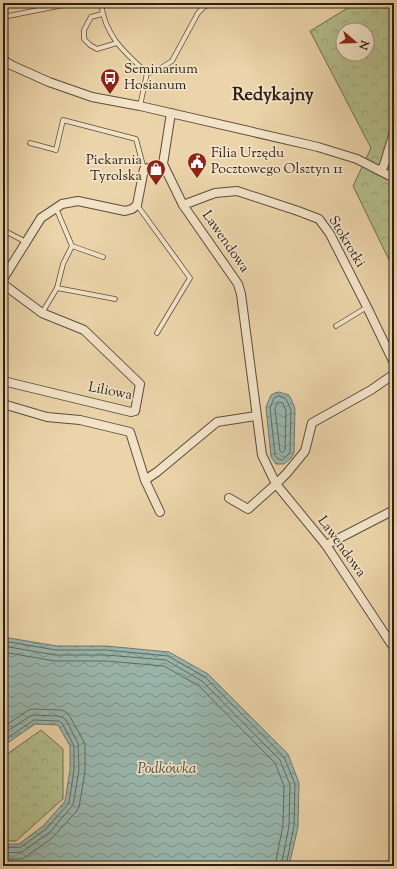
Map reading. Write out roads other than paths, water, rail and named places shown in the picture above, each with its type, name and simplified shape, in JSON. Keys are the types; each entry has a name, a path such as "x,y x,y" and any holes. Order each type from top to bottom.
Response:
{"street":[{"path":"3,60 10,65 49,82 92,97 140,106 318,147 357,159 394,178"},
{"path":"3,279 41,218 62,204 78,201 126,212 137,205 144,169 163,164 171,113"},
{"path":"382,171 394,132"},
{"name":"Lawendowa","path":"163,164 183,205 238,284 243,300 256,416 262,455 276,484 326,545 394,648"},
{"name":"Stokrotki","path":"183,205 215,193 237,191 319,219 330,234 368,307 394,363"},
{"name":"Liliowa","path":"3,284 42,313 84,330 140,384 135,411 131,412 3,381"},
{"path":"229,498 248,509 287,473 304,452 312,423 371,390 394,374"},
{"path":"3,404 47,417 80,420 130,432 145,480 160,512"},
{"path":"145,480 157,472 217,422 256,416"},
{"path":"326,545 394,510"}],"lane":[{"path":"3,17 74,3"},
{"path":"101,3 102,14 108,30 125,54 147,73"},
{"path":"147,73 156,71 172,61 198,12 204,6 217,3"},
{"path":"102,14 91,17 84,30 84,39 90,45 97,48 117,43"},
{"path":"140,106 147,73"},
{"path":"30,143 56,150 63,120 136,139 144,169"},
{"path":"137,205 190,278 157,333"},
{"path":"56,208 72,246 103,257"},
{"path":"3,230 26,242"},
{"path":"42,313 57,288 63,264 72,246"},
{"path":"57,288 115,299"},
{"path":"336,326 368,307"}],"water":[{"path":"279,392 289,395 295,409 294,453 284,464 276,464 271,457 266,407 271,395"},
{"name":"Podkówka","path":"3,637 57,646 106,646 169,652 208,674 288,754 299,783 298,827 289,866 3,866 3,844 19,844 43,826 65,801 70,770 70,746 58,725 35,724 3,746"}],"place":[{"name":"Seminarium Hosianum","path":"110,95"},
{"name":"Filia Urzędu Pocztowego Olsztyn 11","path":"197,179"},
{"name":"Piekarnia Tyrolska","path":"156,186"}],"district":[{"name":"Redykajny","path":"273,96"}]}
